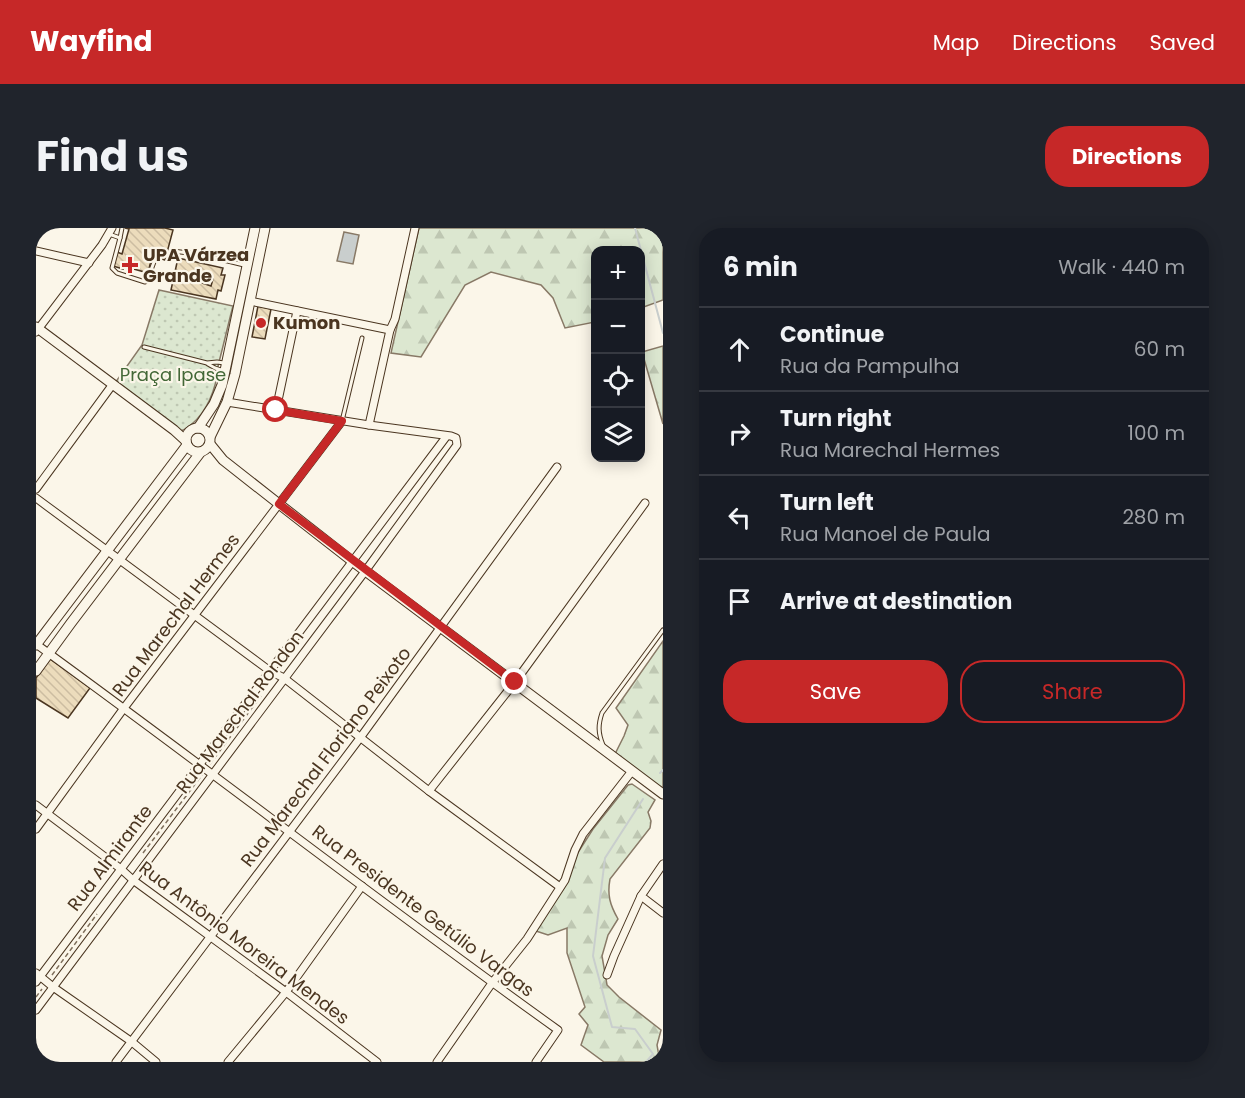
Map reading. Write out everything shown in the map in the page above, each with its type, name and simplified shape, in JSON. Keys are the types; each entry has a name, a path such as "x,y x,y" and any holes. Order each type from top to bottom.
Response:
{"main road":[{"path":"36,644 186,443 188,434 194,430 214,404 222,385 255,228"},
{"path":"36,671 48,652 206,446 227,402 235,374 265,228"},
{"path":"37,329 174,430 192,451 206,446"},
{"path":"174,430 206,431 206,446"},
{"path":"206,446 352,561 663,794"}],"street":[{"path":"369,425 415,228"},
{"path":"37,329 111,231"},
{"path":"36,251 89,263"},
{"path":"250,301 390,330"},
{"path":"276,410 297,311"},
{"path":"36,489 113,384"},
{"path":"227,402 446,436"},
{"name":"Rua Marechal Hermes","path":"36,829 124,708 342,421"},
{"name":"Rua Almirante","path":"37,977 121,869 446,436"},
{"name":"Rua Marechal Rondon","path":"36,1010 457,445 456,438 446,436"},
{"name":"Rua Marechal Floriano Peixoto","path":"116,1062 360,738 557,467"},
{"path":"36,498 284,678 429,791 560,887"},
{"path":"429,791 515,682 645,503"},
{"name":"Rua Presidente Getúlio Vargas","path":"36,644 558,1030 536,1062"},
{"path":"437,1062 492,983 527,939 565,880 583,834 632,771"},
{"name":"Rua Antônio Moreira Mendes","path":"36,806 377,1062"},
{"path":"608,975 641,896 663,864"},
{"path":"228,1062 286,992 362,886"},
{"path":"641,896 663,913"},
{"path":"37,977 132,1042 156,1062"}],"lane":[{"path":"122,228 112,268 117,273 145,282 154,262"},
{"path":"111,231 120,237"},
{"path":"173,250 247,266"},
{"path":"342,421 362,338"},
{"path":"144,347 207,363 215,368 225,367"},
{"path":"207,363 217,362 225,367"},
{"path":"604,749 598,733 602,713 663,630"}],"green space":[{"path":"419,228 663,228 663,300 645,307 645,246 591,246 591,323 565,328 553,298 541,285 491,272 465,285 421,357 391,353"},
{"name":"Praça Ipase","path":"159,290 233,306 210,400 197,420 178,432 115,383 142,345"},
{"path":"663,346 663,424 645,362 645,351"},
{"path":"663,641 663,789 615,754 628,725 616,708"},
{"path":"632,784 655,800 648,812 651,821 650,828 610,879 610,900 618,919 608,935 602,956 607,985 661,1030 657,1045 660,1062 604,1062 581,1045 588,1025 579,1014 585,1007 567,953 567,928 548,935 536,931 593,829 628,785"}],"shaded area":[{"path":"344,232 359,235 353,264 337,261"}],"building":[{"path":"125,228 173,230 165,260 152,256 148,273 123,266 123,269 113,266 117,252 122,254 129,229"},
{"path":"178,258 223,268 221,275 225,275 221,291 218,290 216,299 171,290","holes":["182,272 192,275 190,281 181,279","203,277 213,279 211,286 202,283"]},
{"name":"Kumon","path":"258,306 271,309 265,339 252,337"},
{"path":"50,659 90,688 68,718 36,698 36,678"}],"waterway":[{"path":"635,228 663,333"},
{"path":"660,773 663,770"},
{"path":"643,799 605,858 593,956 612,1027 635,1029 653,1054 646,1062"}],"place":[{"name":"UPA Várzea Grande","path":"130,265"},
{"name":"Kumon","path":"261,323"}],"route":[{"path":"276,410 342,421 279,504 515,682"}]}
